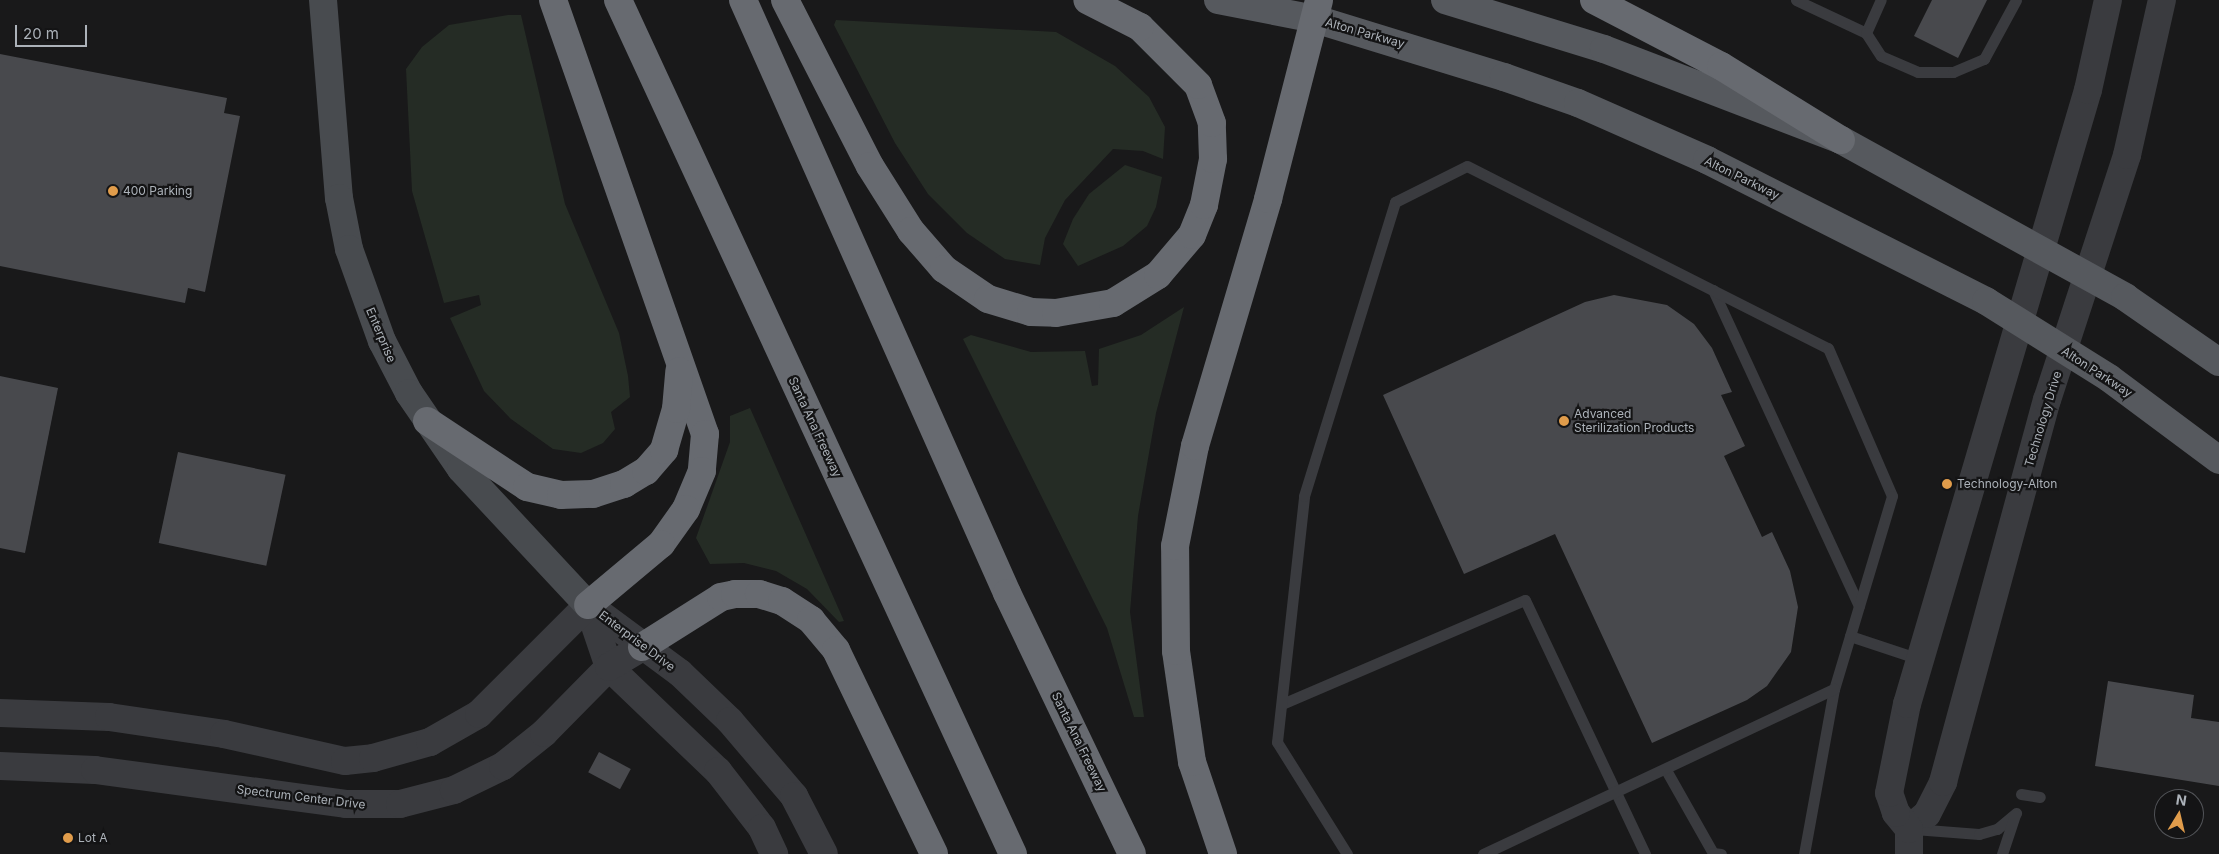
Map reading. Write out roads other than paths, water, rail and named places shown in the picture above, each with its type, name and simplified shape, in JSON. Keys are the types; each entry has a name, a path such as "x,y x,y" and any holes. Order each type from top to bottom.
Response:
{"highway":[{"path":"553,0 680,357 705,434 702,471 686,509 661,544 588,605"},
{"name":"Santa Ana Freeway","path":"618,0 1013,854"},
{"name":"Santa Ana Freeway","path":"743,0 1003,584 1132,854"},
{"path":"785,0 870,166 911,230 944,269 988,299 1031,312 1056,314 1113,303 1158,275 1192,235 1204,205 1213,159 1212,123 1198,85 1140,27 1088,0"},
{"path":"1594,0 1721,66 1841,140"},
{"path":"1223,854 1192,762 1176,651 1175,546 1191,462 1317,9"},
{"path":"427,421 527,486 561,495 593,494 624,484 646,470 664,450 676,409 680,357"},
{"path":"642,647 721,598 735,594 759,594 782,601 811,620 836,650 934,854"}],"main road":[{"name":"Enterprise","path":"323,0 331,120 349,249 382,341 427,421 475,486 588,605"},
{"name":"Alton Parkway","path":"1218,0 1317,9 1578,102 1852,231 2018,322 2064,350 2219,460"},
{"path":"1446,0 1604,49 1841,140 2090,276 2219,362"}],"street":[{"path":"1909,842 1889,793 1919,660 2088,90 2108,0"},
{"name":"Technology Drive","path":"1909,842 1928,814 1943,782 2064,350 2090,276 2140,105 2162,0"},
{"path":"0,713 109,717 224,734 345,761 373,758 430,742 479,714 588,605"},
{"name":"Enterprise Drive","path":"588,605 642,647 680,673 776,770 824,854"},
{"name":"Enterprise Drive","path":"588,605 609,667 718,771 762,828 774,854"},
{"name":"Spectrum Center Drive","path":"0,766 85,769 346,804 400,804 454,790 503,766 544,733 609,667 642,647"}],"lane":[{"path":"1796,0 1866,33 1881,56 1918,72 1953,72 1984,59 2016,0"},
{"path":"1866,33 1881,0"},
{"path":"1347,854 1277,742 1304,496 1394,202 1467,166 1828,348 1892,496 1834,689 1804,854"},
{"path":"1713,290 1859,606"},
{"path":"1282,704 1525,600 1645,854"},
{"path":"1850,636 1919,660"},
{"path":"1483,854 1616,794 1834,689"},
{"path":"1666,770 1713,853 1721,854"},
{"path":"2021,794 2040,798"},
{"path":"1909,842 1979,834 1997,829 2016,813 2002,854"}],"place":[{"name":"400 Parking","path":"113,191"},
{"name":"Advanced Sterilization Products","path":"1564,421"},
{"name":"Technology-Alton","path":"1947,484"},
{"name":"Lot A","path":"68,838"}]}
